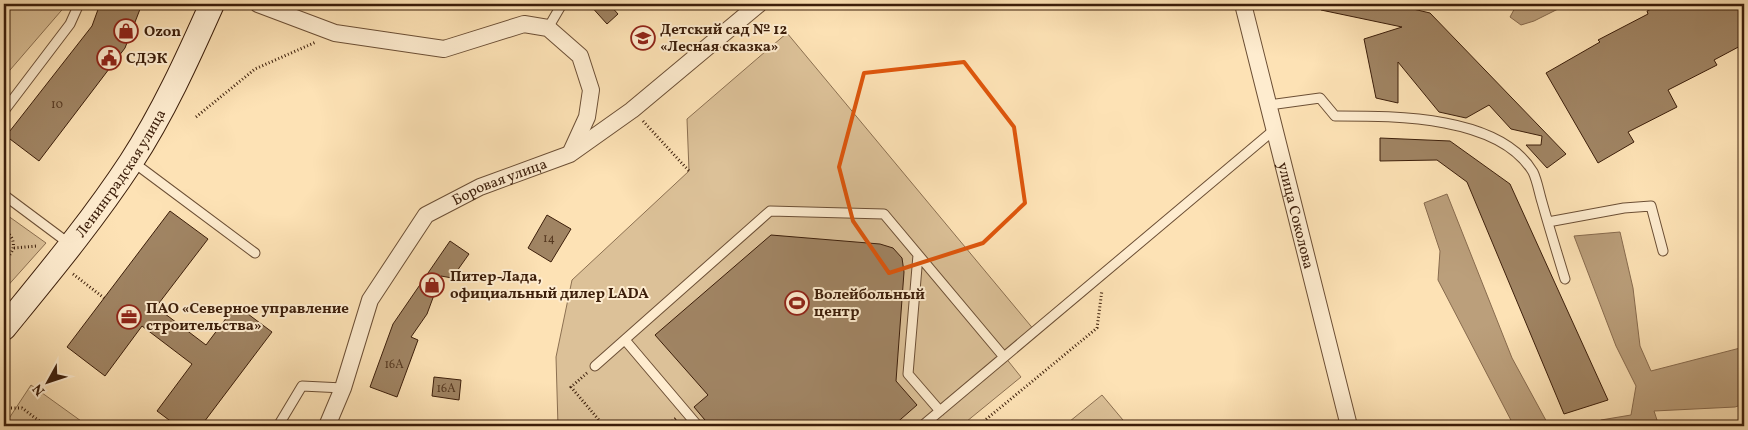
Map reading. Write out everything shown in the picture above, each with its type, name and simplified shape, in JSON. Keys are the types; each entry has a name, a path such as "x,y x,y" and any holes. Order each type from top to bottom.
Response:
{"main road":[{"name":"Ленинградская улица","path":"4,328 71,245 131,162 182,69 212,4"}],"street":[{"path":"258,4 335,33 444,49 524,24 548,28 580,56 591,90 587,117 570,154"},
{"name":"Боровая улица","path":"327,426 343,388 370,300 426,215 480,187 570,154 632,110 759,4"},
{"name":"улица Соколова","path":"1243,4 1349,426"}],"lane":[{"path":"4,111 70,24 79,4"},
{"path":"548,28 562,4"},
{"path":"1269,105 1320,98 1335,116 1415,120 1474,129 1513,149 1533,173 1565,278"},
{"path":"922,426 1274,130"},
{"path":"131,162 255,253"},
{"path":"4,195 71,245"},
{"path":"1548,222 1624,208 1651,206 1663,251"},
{"path":"595,366 770,211 884,214 1004,357"},
{"path":"918,255 908,374 940,411"},
{"path":"625,340 698,426"},
{"path":"278,426 302,386 343,388"}],"path":[{"path":"196,117 255,69 335,33"},
{"path":"632,110 689,171"},
{"path":"4,230 11,235 14,248 8,258 4,260"},
{"path":"14,248 37,246"},
{"path":"978,426 1097,328 1105,272"},
{"path":"71,273 104,298"},
{"path":"595,366 571,387 604,426"},
{"path":"4,408 22,408 46,426"}],"highlighted area":[{"path":"964,62 1014,127 1025,203 983,243 889,273 853,221 839,167 864,73"}],"shaded area":[{"path":"4,4 67,4 4,77"},
{"path":"1517,4 1568,4 1534,21 1521,25 1510,17"},
{"path":"787,33 1035,331 1005,357 1021,377 961,426 558,426 556,357 572,280 689,171 687,119"},
{"path":"1447,194 1512,358 1549,426 1514,426 1438,280 1440,251 1424,203"},
{"path":"4,213 46,243 4,290"},
{"path":"1620,232 1633,288 1640,346 1651,371 1744,347 1744,404 1735,407 1654,411 1659,426 1593,426 1601,420 1631,415 1636,386 1616,346 1574,236"},
{"path":"31,385 88,426 4,426"},
{"path":"1102,395 1128,426 1064,426"}],"building":[{"path":"100,4 142,4 125,48 39,161 6,136 92,26"},
{"path":"589,4 609,4 618,14 607,24"},
{"path":"1321,4 1392,4 1430,13 1566,154 1547,168 1526,145 1541,145 1542,136 1511,129 1489,105 1466,118 1439,112 1398,62 1398,103 1376,98 1364,39 1402,27 1321,10"},
{"path":"1662,4 1744,4 1744,44 1714,60 1717,65 1668,90 1677,107 1628,132 1634,142 1598,163 1546,73 1600,42 1598,40 1648,14 1647,11"},
{"path":"1380,138 1450,141 1510,184 1608,400 1564,414 1467,182 1437,160 1380,161"},
{"name":"ПАО «Северное управление строительства»","path":"170,211 208,239 156,307 206,345 236,305 272,332 201,426 177,426 157,411 192,364 142,326 105,376 67,347"},
{"path":"547,215 571,229 551,262 528,248"},
{"name":"Волейбольный центр","path":"771,235 880,244 893,248 902,258 904,272 896,381 917,405 893,426 710,426 694,407 708,395 655,335"},
{"path":"450,241 469,254 452,278 441,276 427,314 411,337 418,340 397,397 370,387 393,324"},
{"path":"434,377 461,380 459,400 432,396"}],"place":[{"name":"Ozon","path":"126,31"},
{"name":"Детский сад № 12 «Лесная сказка»","path":"643,38"},
{"name":"СДЭК","path":"109,58"},
{"name":"Питер-Лада, официальный дилер LADA","path":"432,285"},
{"name":"Волейбольный центр","path":"797,303"},
{"name":"ПАО «Северное управление строительства»","path":"129,317"}]}
